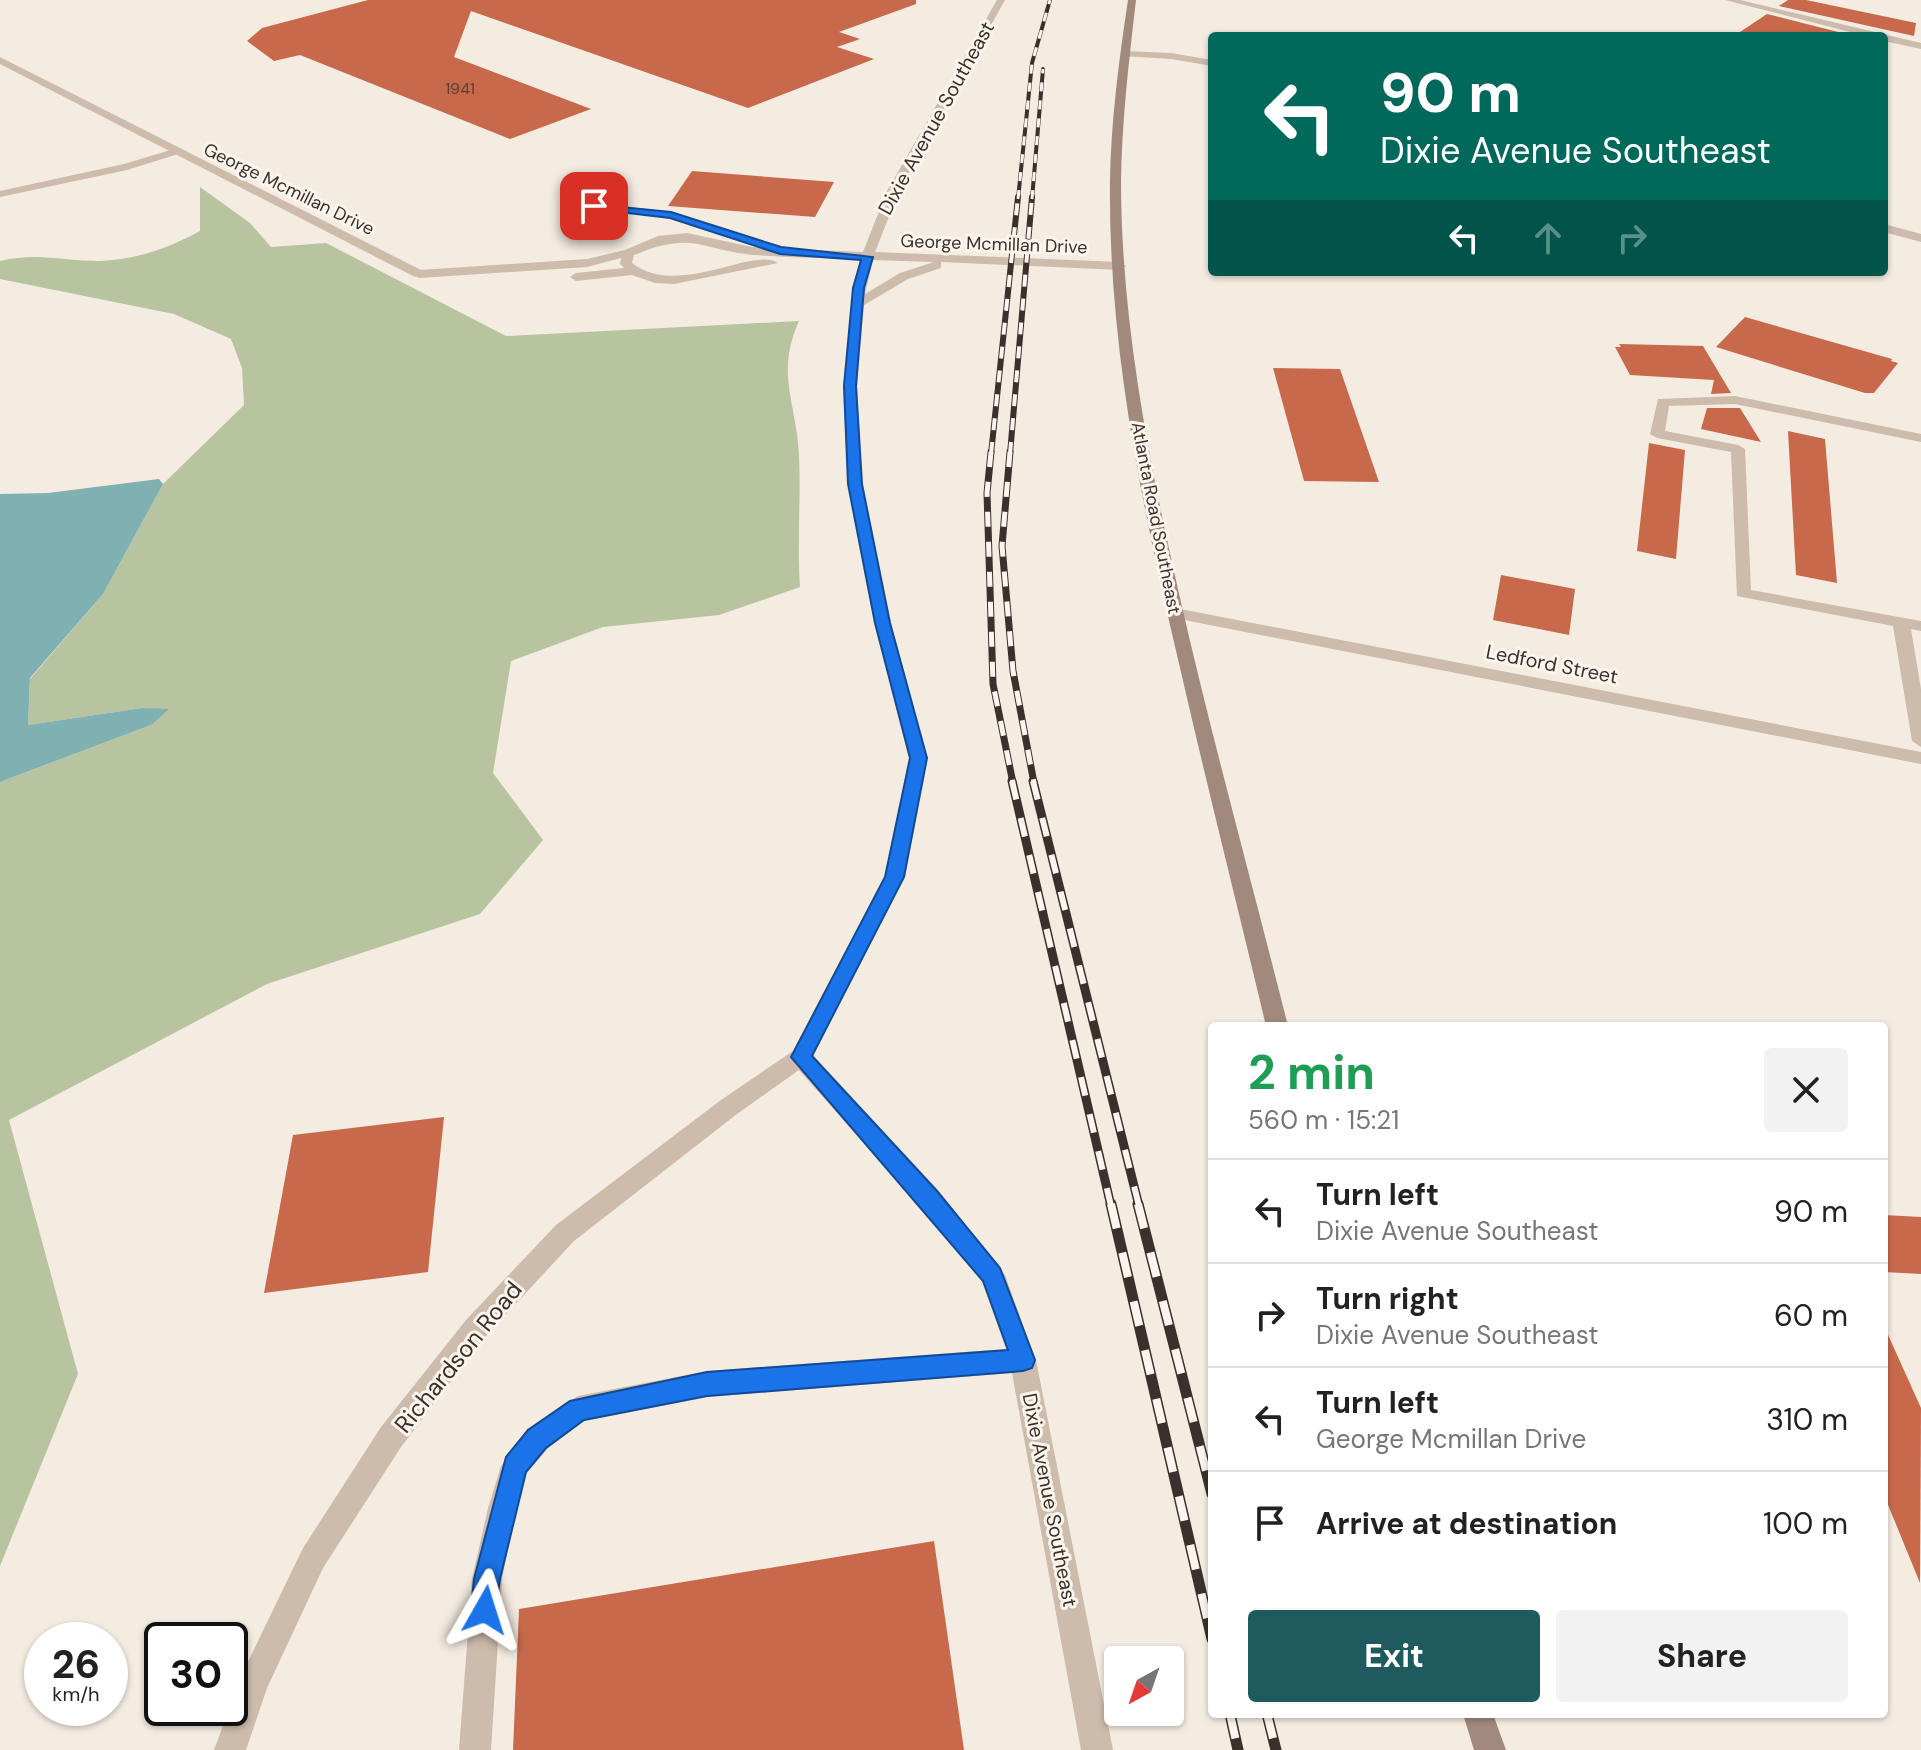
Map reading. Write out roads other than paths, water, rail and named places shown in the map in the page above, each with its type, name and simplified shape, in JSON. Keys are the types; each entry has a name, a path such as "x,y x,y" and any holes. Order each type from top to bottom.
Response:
{"main road":[{"name":"Atlanta Road Southeast","path":"1132,0 1118,129 1120,266 1138,437 1175,613 1276,1022"},
{"path":"1479,1718 1490,1750"}],"street":[{"name":"Dixie Avenue Southeast","path":"1001,0 915,148 874,236 858,303 850,386 855,484 883,623 918,758 895,877 801,1057 929,1198 992,1275 1023,1360 1097,1750"},
{"path":"1729,0 1861,32"},
{"path":"1888,39 1921,46"},
{"path":"1125,54 1171,56 1208,62"},
{"path":"0,60 174,152"},
{"name":"George Mcmillan Drive","path":"0,194 127,167 174,152 419,274 495,283 631,271 641,278 659,281 697,278 744,264 867,257"},
{"name":"George Mcmillan Drive","path":"575,203 671,215 780,251"},
{"path":"1888,229 1921,238"},
{"name":"George Mcmillan Drive","path":"419,274 587,263 629,253 662,239 707,239 722,246 867,257 1120,266"},
{"path":"716,271 726,257 722,246"},
{"path":"629,253 626,264 631,271"},
{"path":"858,303 904,276 949,260"},
{"path":"1921,438 1735,400 1663,402 1657,434 1738,449 1743,593 1921,626"},
{"name":"Ledford Street","path":"1175,613 1921,758"},
{"path":"1901,622 1921,741"},
{"name":"Richardson Road","path":"230,1750 254,1683 313,1558 391,1437 475,1329 565,1233 729,1107 801,1057"},
{"path":"475,1750 487,1579 502,1508 515,1466 537,1439 578,1409 707,1384 1023,1360"}],"water":[{"path":"159,479 163,484 103,594 30,678 28,725 142,708 169,709 151,725 0,782 0,494 48,493"}],"railway":[{"path":"1018,199 1032,63 1050,0"},
{"path":"1032,199 1043,69"},
{"path":"991,454 1018,197"},
{"path":"1010,454 1032,197"},
{"path":"991,452 987,493 993,684 1013,783"},
{"path":"1010,452 1002,546 1013,671 1034,783"},
{"path":"1012,781 1111,1206"},
{"path":"1033,781 1139,1206"},
{"path":"1111,1204 1208,1622"},
{"path":"1138,1204 1208,1478"},
{"path":"1231,1718 1238,1750"},
{"path":"1268,1718 1276,1750"}]}
